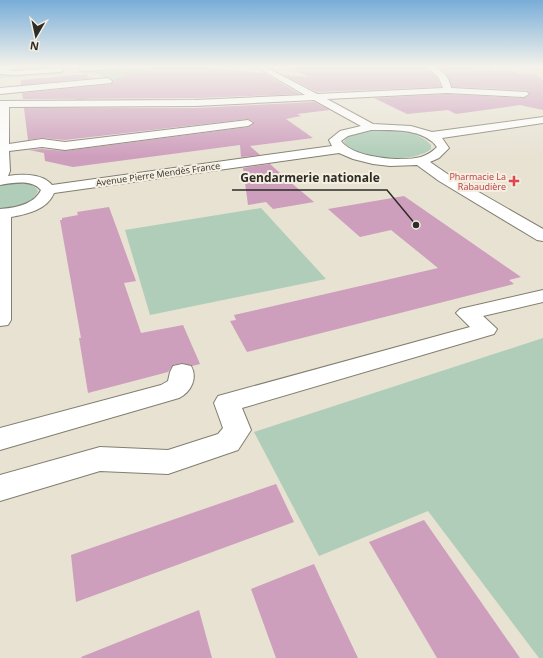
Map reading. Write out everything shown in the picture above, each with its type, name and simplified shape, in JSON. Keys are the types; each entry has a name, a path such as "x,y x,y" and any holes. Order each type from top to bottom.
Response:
{"street":[{"path":"293,97 310,107"},
{"path":"315,97 371,127"},
{"path":"0,320 2,214 37,204 48,194 46,186 33,180 0,180 3,171 2,104 190,103 321,97"},
{"path":"432,136 440,142 443,148 440,154 419,161 397,162 359,158 339,149 335,140 342,129 371,127 404,129 432,136 543,120"},
{"path":"3,143 42,143 65,146 248,123"},
{"name":"Avenue Pierre Mendès France","path":"48,190 339,149"},
{"path":"419,161 444,178 543,236"},
{"path":"0,488 100,459 168,462 228,442 237,430 227,403 486,329 468,313 537,303"},
{"path":"0,439 154,397 176,389 182,382 182,372"}],"green space":[{"path":"75,97 95,97 76,102"},
{"path":"134,97 203,97 201,98"},
{"path":"371,130 411,133 425,140 431,145 431,149 423,154 412,157 386,159 360,154 350,149 344,142 348,136 352,134"},
{"path":"11,183 30,185 38,191 27,203 0,210 0,184"},
{"path":"261,208 326,279 150,315 125,230"},
{"path":"543,338 543,658 539,658 428,511 319,556 254,432"}],"building":[{"path":"23,97 229,97 195,98 23,99"},
{"path":"499,97 524,98 543,97 543,110 520,105 456,114 448,110 407,114 374,98"},
{"path":"314,102 330,110 297,114 301,116 286,119 313,138 250,146 260,155 241,157 240,145 73,167 45,161 44,153 29,150 42,149 65,151 248,127 254,122 248,119 65,140 42,138 28,140 24,108 195,108"},
{"path":"270,164 314,202 273,209 266,202 248,205 243,168"},
{"path":"404,196 521,277 509,280 514,284 247,352 230,321 236,320 234,315 438,268 391,230 360,237 328,209"},
{"path":"109,207 136,281 124,283 141,333 183,325 200,364 192,366 182,363 173,365 168,372 88,393 79,338 81,338 60,220 62,220 62,218 78,215 77,212"},
{"path":"276,484 294,522 76,602 71,555"},
{"path":"424,520 520,658 437,658 369,542"},
{"path":"314,564 358,658 276,658 251,589"},
{"path":"199,610 212,658 81,657"}],"place":[{"name":"Pharmacie La Rabaudière","path":"514,181"},
{"name":"Gendarmerie nationale","path":"416,225"}]}
